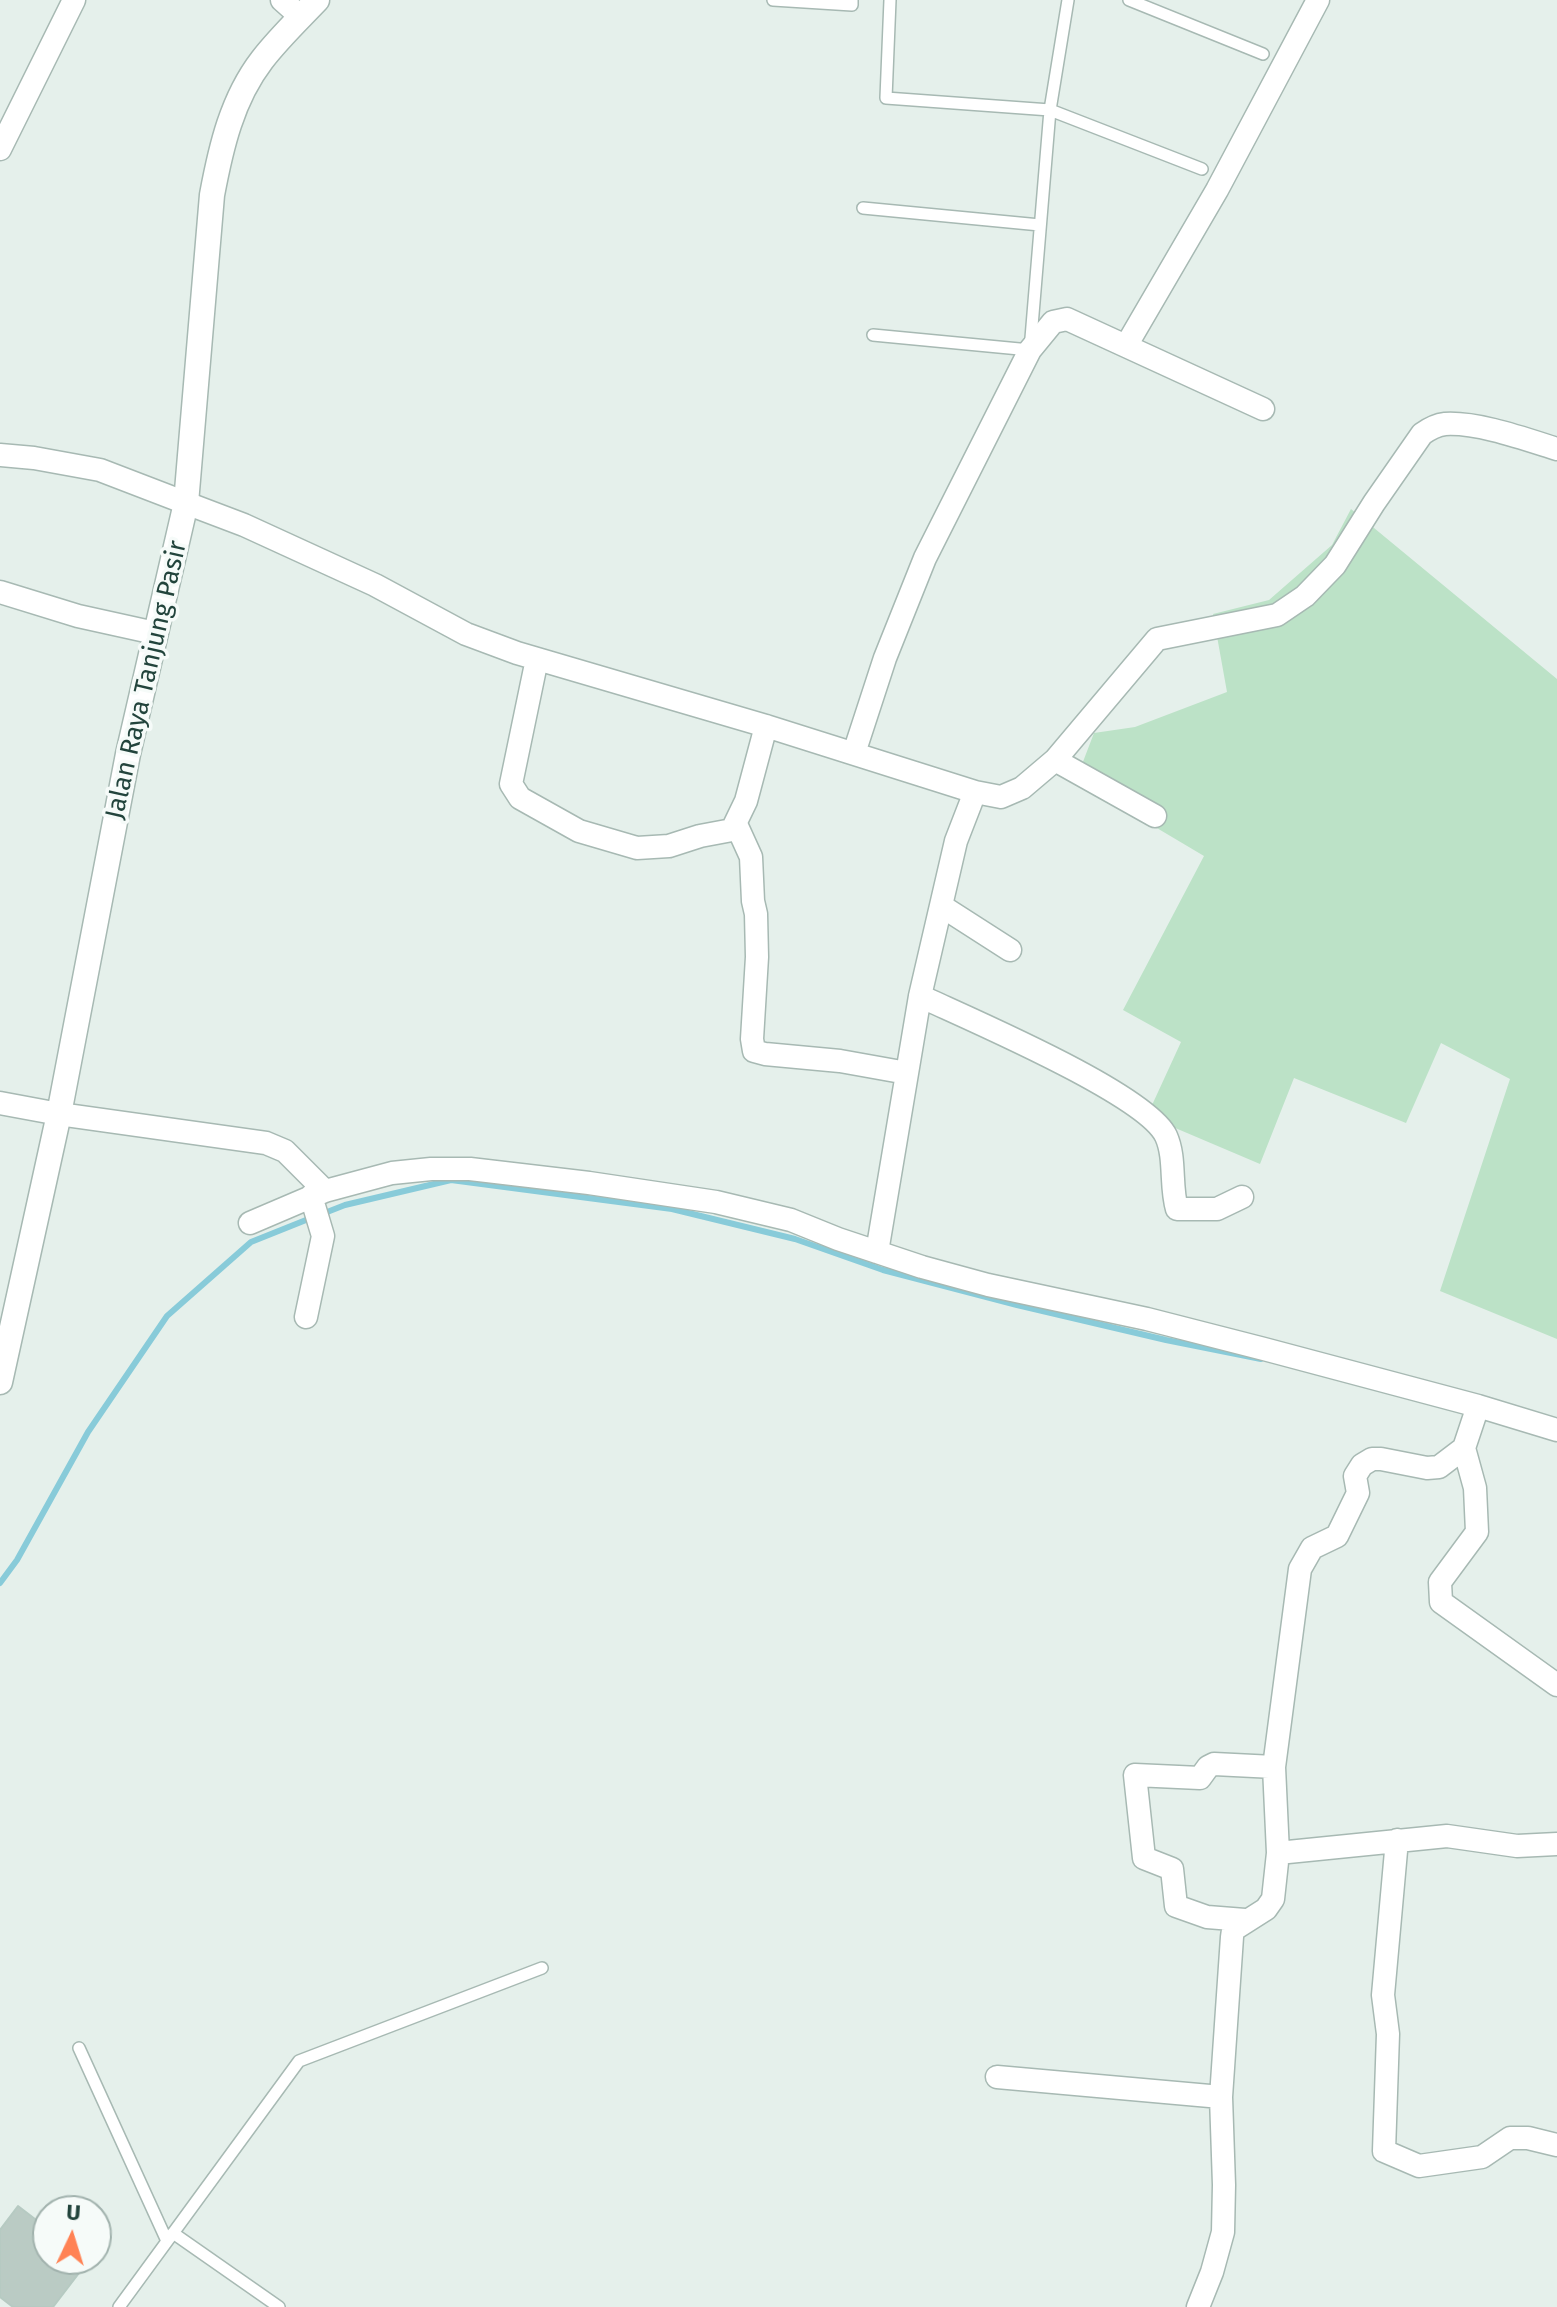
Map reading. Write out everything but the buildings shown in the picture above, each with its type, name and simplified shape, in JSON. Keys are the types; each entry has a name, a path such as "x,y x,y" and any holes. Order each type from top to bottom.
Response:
{"street":[{"path":"0,149 74,0"},
{"path":"282,0 309,8"},
{"path":"1126,346 1217,190 1318,0"},
{"name":"Jalan Raya Tanjung Pasir","path":"0,1382 59,1114 122,783 186,503 212,195 218,164 233,111 243,89 262,59 309,8"},
{"path":"854,753 885,658 925,558 1030,350 1051,324 1062,319 1263,409"},
{"path":"0,455 100,470 244,525 375,585 466,634 537,659 766,726 975,792 1001,797 1022,788 1055,760 1157,639 1277,615 1305,596 1335,565 1422,434 1433,427 1445,424 1471,427 1557,449"},
{"path":"0,592 78,616 155,633"},
{"path":"537,659 510,776 511,784 520,798 579,831 637,848 669,846 700,836 727,833 736,824 746,801 766,726"},
{"path":"1055,760 1155,816"},
{"path":"877,1252 920,996 956,841 975,792"},
{"path":"736,824 752,861 757,957 754,1051 907,1073"},
{"path":"943,907 1010,950"},
{"path":"920,996 1035,1050 1151,1116 1167,1138 1177,1209 1217,1209 1242,1197"},
{"path":"0,1103 266,1143 285,1151 316,1195 323,1236 306,1317"},
{"path":"250,1223 316,1195 392,1173 431,1169 470,1169 716,1202 791,1220 877,1252 988,1285 1161,1322 1476,1413 1557,1430"},
{"path":"1476,1413 1464,1448 1475,1488 1477,1532 1440,1582 1441,1602 1557,1685"},
{"path":"1198,2307 1223,2232 1221,2097 1233,1930 1266,1909 1273,1899 1278,1853 1274,1767 1300,1569 1307,1554 1317,1544 1337,1536 1358,1493 1356,1473 1367,1462 1381,1459 1435,1469 1464,1448"},
{"path":"1245,1920 1207,1917 1176,1906 1172,1869 1144,1858 1135,1775 1200,1778 1214,1764 1274,1767"},
{"path":"1278,1853 1447,1836 1517,1846 1557,1844"},
{"path":"1397,1840 1383,1995 1388,2034 1384,2151 1419,2166 1482,2157 1510,2138 1528,2138 1557,2145"},
{"path":"997,2077 1221,2097"}],"lane":[{"path":"773,0 852,5 852,0"},
{"path":"890,0 886,98 1050,110 1202,169"},
{"path":"873,335 1030,350 1050,110 1068,0"},
{"path":"1129,0 1263,54"},
{"path":"863,208 1040,225"},
{"path":"119,2307 299,2061 542,1968"},
{"path":"79,2048 170,2237 279,2307"}],"green space":[{"path":"1351,509 1557,679 1557,1339 1440,1291 1510,1079 1441,1043 1406,1123 1294,1078 1260,1164 1147,1116 1181,1042 1123,1010 1204,856 1076,780 1094,733 1135,727 1227,692 1213,614 1269,600 1332,545"}],"waterway":[{"path":"322,1214 345,1205 451,1180 672,1209 795,1239 883,1270 1017,1305 1261,1359"},
{"path":"0,1583 17,1560 88,1432 167,1316 251,1242 311,1218"}]}
